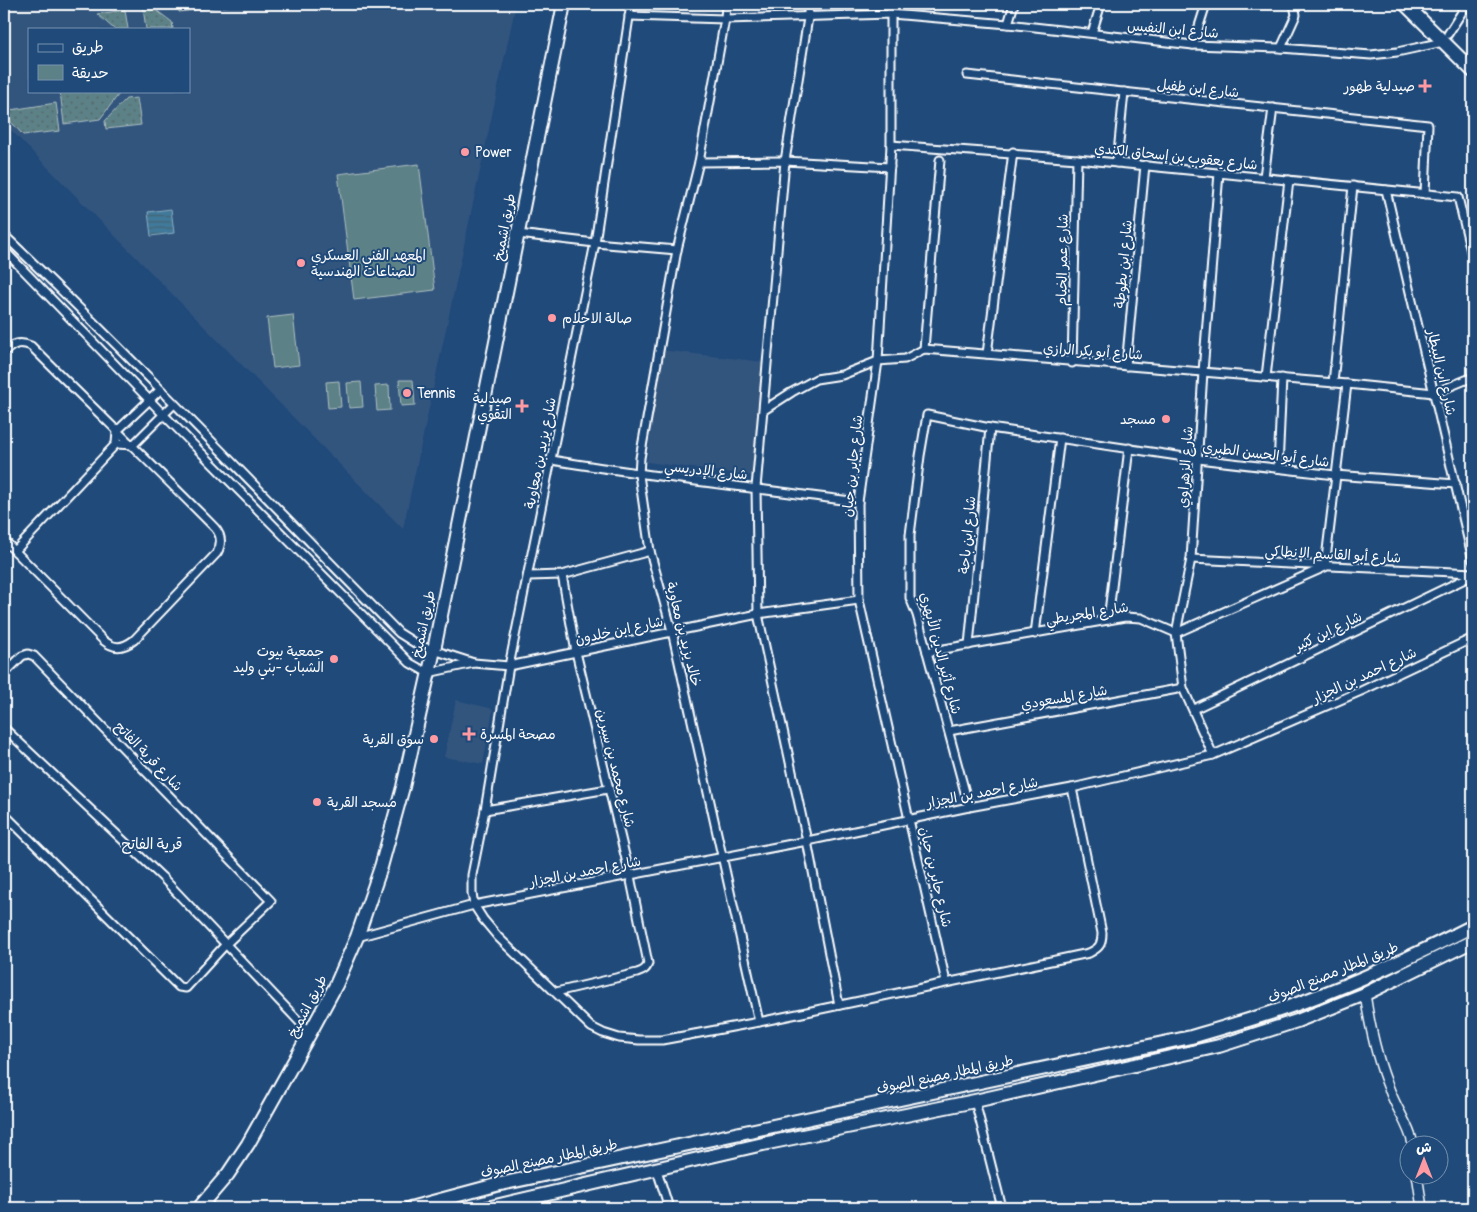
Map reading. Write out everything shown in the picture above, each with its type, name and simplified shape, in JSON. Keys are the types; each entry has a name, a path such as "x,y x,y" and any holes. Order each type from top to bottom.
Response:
{"highway":[{"name":"طريق اشميخ","path":"199,1208 228,1174 248,1144 310,1033 336,984 356,937 381,867 403,787 434,650 564,4"},
{"path":"1405,4 1473,59"},
{"path":"1417,4 1473,71"},
{"name":"طريق المطار مصنع الصوف","path":"410,1208 496,1185 1191,1037 1252,1020 1305,1002 1422,952 1473,926"},
{"path":"486,1208 1227,1044 1297,1021 1364,994 1473,942"},
{"path":"814,1116 818,1133"}],"street":[{"name":"شارع يزيد بن معاوية","path":"474,905 472,875 509,666 595,243 631,4"},
{"name":"خالد يزيد بن معاوية","path":"726,4 725,19 699,162 677,250 640,458 639,475 650,551 672,631 759,1022"},
{"path":"808,4 808,18 785,160 756,488 758,614 840,1005"},
{"name":"شارع جابر بن حيان","path":"890,4 890,167 878,361 858,502 859,600 946,982"},
{"path":"1008,24 1014,4"},
{"path":"1092,33 1102,4"},
{"path":"1193,45 1206,4"},
{"path":"1281,48 1296,15 1294,4"},
{"path":"1446,38 1467,4"},
{"name":"شارع ابن النفيس","path":"629,16 725,19 891,14 1008,24 1193,45 1281,48 1371,55 1397,52 1446,38"},
{"name":"شارع ابن طفيل","path":"966,75 1428,125 1425,194"},
{"path":"1117,162 1124,92"},
{"path":"1264,177 1273,108"},
{"name":"شارع يعقوب بن إسحاق الكندي","path":"891,145 1117,162 1458,197 1473,260"},
{"path":"987,354 1013,153"},
{"name":"شارع عمر الخيام","path":"1072,363 1077,159"},
{"path":"699,162 785,160 890,167"},
{"path":"764,410 816,379 842,375 878,361 905,360 924,349 940,160"},
{"name":"شارع ابن بطوطة","path":"1126,366 1144,165"},
{"name":"شارع الزهراوي","path":"1213,755 1183,688 1176,633 1191,558 1203,372 1220,173"},
{"path":"1266,377 1289,180"},
{"path":"1333,383 1353,186"},
{"name":"شارع ابن البيطار","path":"1386,190 1473,560"},
{"path":"518,234 677,250"},
{"path":"4,235 174,404 399,634 418,645 474,663"},
{"path":"4,250 164,415 410,663 428,673 474,663"},
{"path":"4,352 16,343 24,343 31,346 220,533 221,540 217,553 134,640 117,648 111,647 4,540"},
{"name":"شارع أبو بكر الرازي","path":"924,349 1072,363 1282,378 1434,393"},
{"path":"1434,393 1473,377"},
{"path":"1278,468 1282,378"},
{"path":"1176,633 1325,567 1347,384"},
{"path":"16,551 116,444 117,431 160,390"},
{"path":"116,444 133,445 174,404"},
{"name":"شارع أبو الحسن الطبري","path":"927,415 990,428 1198,459 1335,475 1456,484"},
{"name":"شارع أثير الدين الأبهري","path":"927,415 910,536 910,598 917,615 969,807"},
{"name":"شارع ابن باجة","path":"969,645 990,428"},
{"path":"1035,634 1060,438"},
{"path":"1108,620 1129,448"},
{"name":"شارع الإدريسي","path":"552,460 639,475 858,502"},
{"path":"528,576 562,575 650,551"},
{"name":"شارع أبو القاسم الإنطاكي","path":"1191,558 1473,574"},
{"name":"شارع ابن كثير","path":"1194,709 1473,574"},
{"name":"شارع محمد بن سيرين","path":"556,992 637,973 647,967 648,956 576,652 562,575"},
{"name":"شارع ابن خلدون","path":"474,663 509,666 758,614 859,600"},
{"name":"شارع المجريطي","path":"927,652 1125,617 1141,618 1176,633"},
{"name":"شارع احمد بن الجزار","path":"356,937 474,905 1072,788 1213,755 1361,691 1473,638"},
{"name":"شارع قرية الفاتح","path":"4,674 22,656 28,654 34,656 271,901 226,944"},
{"name":"شارع المسعودي","path":"949,731 1183,688"},
{"path":"4,728 162,877 310,1033"},
{"path":"474,905 482,919 498,937 591,1027 603,1034 639,1040 662,1040 759,1022 1089,953 1100,946 1102,933 1072,788"},
{"path":"485,810 608,789"},
{"path":"4,814 178,987 186,988 226,944"},
{"path":"1364,994 1374,1044 1381,1066 1396,1105 1408,1126 1410,1134"},
{"path":"976,1101 1002,1208"},
{"path":"657,1170 669,1208"},
{"path":"1418,1184 1422,1208"}],"shaded area":[{"name":"المعهد الفني العسكري للصناعات الهندسية","path":"4,4 516,4 403,529 4,123"},
{"path":"171,209 174,233 151,236 148,212"},
{"path":"661,350 764,362 753,476 647,462"},
{"name":"مصحة المسرة","path":"456,700 493,710 483,764 444,757"}],"green space":[{"path":"178,4 242,4 179,12"},
{"path":"152,7 172,22 173,28 146,28 143,8"},
{"path":"125,10 128,28 113,28 97,14"},
{"path":"60,92 118,92 119,94 100,119 64,124"},
{"path":"137,98 141,125 106,129 105,121 126,99"},
{"path":"56,103 60,131 23,135 4,114 4,111"},
{"path":"419,164 435,290 354,300 338,174"},
{"path":"293,315 299,365 273,368 267,318"},
{"name":"Tennis","path":"399,380 413,380 415,405 401,406"},
{"path":"339,381 341,407 328,408 326,382"},
{"path":"361,382 363,407 349,408 347,383"},
{"name":"Tennis","path":"389,385 390,410 377,411 375,386"}],"place":[{"name":"صيدلية طهور","path":"1425,86"},
{"name":"Power","path":"465,152"},
{"name":"المعهد الفني العسكري للصناعات الهندسية","path":"301,263"},
{"name":"صالة الاحلام","path":"552,318"},
{"name":"Tennis","path":"407,393"},
{"name":"صيدلية التقوي","path":"522,406"},
{"name":"مسجد","path":"1166,419"},
{"name":"جمعية بيوت الشباب -بني وليد","path":"334,659"},
{"name":"مصحة المسرة","path":"469,734"},
{"name":"سوق القرية","path":"434,739"},
{"name":"مسجد القرية","path":"317,802"}],"district":[{"name":"قرية الفاتح","path":"152,844"}]}
